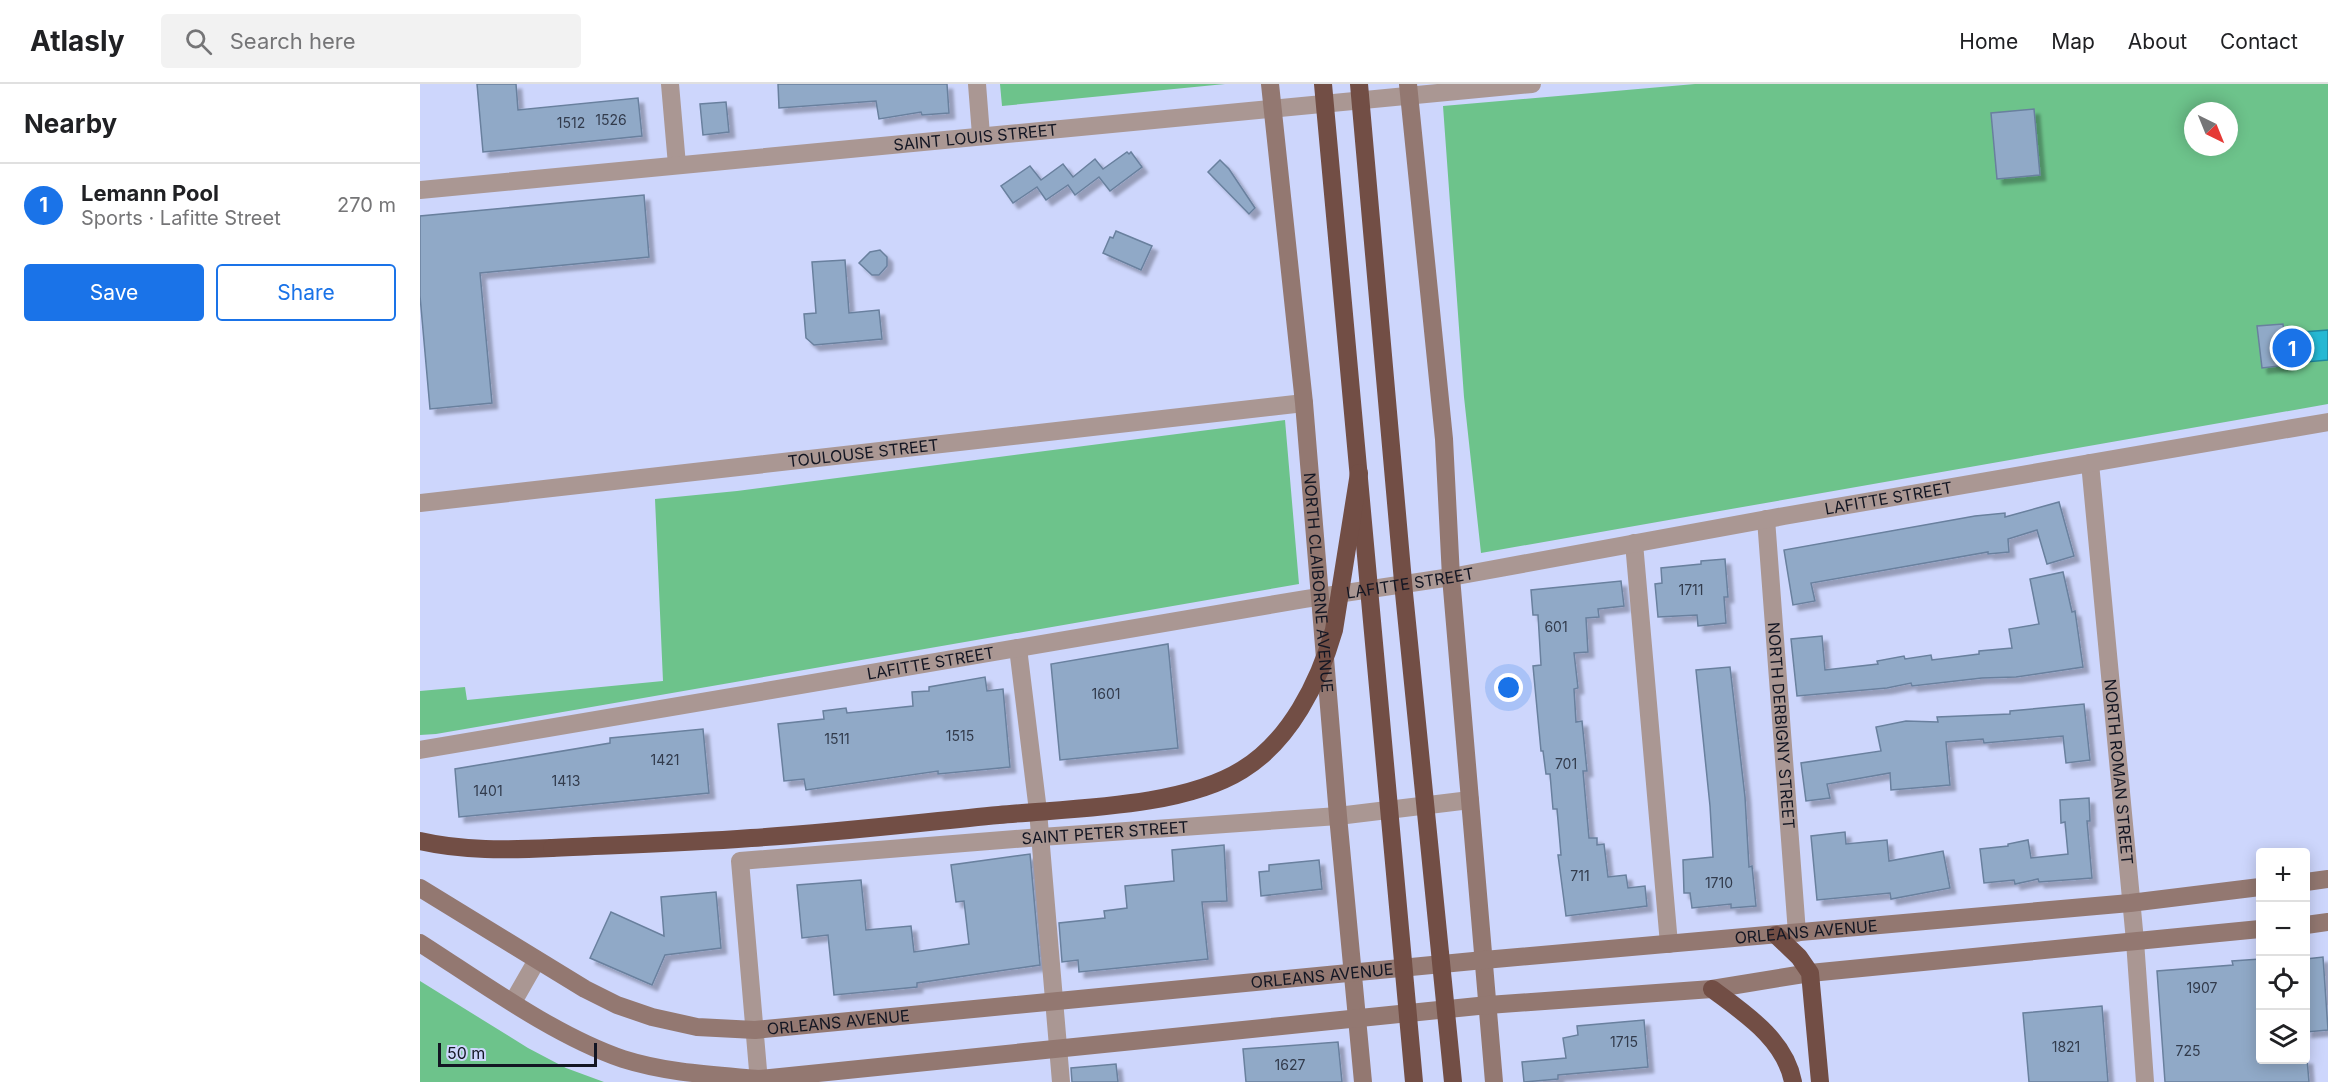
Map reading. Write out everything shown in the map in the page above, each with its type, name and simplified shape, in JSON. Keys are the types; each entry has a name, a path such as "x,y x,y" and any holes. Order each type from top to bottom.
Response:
{"highway":[{"path":"1323,84 1414,1082"},
{"path":"1359,84 1404,593 1453,1082"},
{"path":"420,841 468,849 552,848 751,838 1126,803 1216,784 1243,770 1271,747 1288,728 1302,707 1329,649 1359,472"},
{"path":"1776,935 1799,957 1810,973 1820,1082"},
{"path":"1712,989 1765,1031 1788,1065 1793,1082"}],"street":[{"path":"670,84 677,165"},
{"path":"977,84 981,135"},
{"name":"NORTH CLAIBORNE AVENUE","path":"1270,84 1304,403 1338,816 1363,1082"},
{"name":"SAINT LOUIS STREET","path":"420,190 1272,108 1409,90 1532,84"},
{"path":"1409,90 1444,439 1451,577 1494,1082"},
{"name":"TOULOUSE STREET","path":"420,503 1304,403"},
{"name":"LAFITTE STREET","path":"420,750 1451,577 1766,519 2328,422"},
{"name":"NORTH ROMAN STREET","path":"2090,463 2135,941 2145,1082"},
{"name":"NORTH DERBIGNY STREET","path":"1766,519 1797,933"},
{"path":"1634,543 1669,944"},
{"path":"1018,648 1041,837 1061,1082"},
{"name":"SAINT PETER STREET","path":"755,1030 740,861 1338,816 1470,800"},
{"path":"2310,881 2328,879"},
{"name":"ORLEANS AVENUE","path":"420,888 585,989 617,1005 652,1017 697,1027 755,1030 1353,972 2130,903 2256,887"},
{"path":"2310,924 2328,922"},
{"path":"420,943 573,1037 622,1059 673,1072 759,1081 1488,1005 1712,989 1810,973 2256,929"},
{"path":"513,1002 537,960"},
{"path":"755,1030 759,1081"}],"green space":[{"path":"1000,84 1225,84 1002,106"},
{"path":"1695,84 2328,84 2328,404 1481,553 1464,397 1443,106"},
{"path":"1285,420 1299,584 420,735 420,691 465,687 467,700 663,681 655,499 737,491"},
{"path":"420,981 528,1048 566,1068 604,1082 420,1082"}],"water":[{"path":"2328,330 2328,360 2306,362 2303,332"}],"building":[{"path":"477,84 516,84 518,110 638,98 642,136 483,152"},
{"path":"778,84 947,84 949,113 922,115 921,112 879,119 876,101 779,108"},
{"path":"726,102 729,132 703,135 700,104"},
{"path":"2034,109 2040,175 1997,179 1991,113"},
{"path":"1127,152 1129,154 1131,152 1142,167 1110,191 1099,177 1075,195 1068,185 1046,200 1037,187 1013,203 1001,186 1030,166 1041,180 1063,164 1073,177 1095,159 1103,169"},
{"path":"1220,160 1229,169 1255,208 1249,214 1208,172"},
{"path":"644,195 649,257 480,273 492,403 430,409 420,296 420,216"},
{"path":"1116,231 1152,246 1141,270 1103,253 1110,237 1113,238"},
{"path":"880,250 887,257 887,266 879,275 872,275 859,263 870,252"},
{"path":"845,260 849,313 879,310 882,339 814,345 806,338 804,314 816,313 812,262"},
{"path":"2283,324 2287,365 2262,368 2257,326"},
{"path":"2059,502 2074,556 2047,564 2037,530 2008,539 2009,552 1988,554 1988,552 1811,583 1815,601 1793,605 1784,550 1975,516 2005,513 2005,517"},
{"path":"1725,559 1728,597 1724,597 1726,623 1698,626 1697,615 1658,617 1655,584 1662,583 1661,568"},
{"path":"2063,572 2072,612 2075,611 2083,667 2016,677 1982,678 1912,686 1911,683 1887,688 1797,696 1791,639 1822,636 1825,670 1878,664 1877,661 1904,656 1905,659 1931,655 1932,660 1979,654 1979,651 2012,648 2009,629 2039,624 2030,579"},
{"path":"1621,581 1624,606 1598,609 1599,617 1586,618 1588,652 1574,653 1578,688 1574,689 1576,722 1582,721 1587,771 1583,771 1589,838 1597,838 1597,845 1604,844 1608,877 1626,875 1628,888 1645,886 1647,906 1566,916 1558,855 1561,855 1557,809 1553,809 1550,774 1546,774 1543,751 1541,751 1533,666 1541,665 1538,615 1533,615 1531,590"},
{"path":"1168,644 1178,748 1060,760 1051,664"},
{"path":"1730,667 1745,797 1749,867 1752,866 1756,906 1731,908 1731,904 1692,908 1690,893 1684,893 1683,860 1713,857 1696,670"},
{"path":"985,677 987,691 1003,689 1010,767 938,774 938,771 806,790 804,779 784,781 778,724 824,719 823,711 846,708 847,713 913,706 912,692 929,691 929,687"},
{"path":"2084,704 2090,760 2066,763 2063,736 1984,743 1983,739 1946,742 1950,785 1891,790 1890,773 1827,784 1830,798 1806,801 1801,763 1881,751 1876,727 1906,721 1938,722 1937,717 2010,714 2010,711"},
{"path":"703,729 709,793 459,817 455,769 610,743 610,738"},
{"path":"2089,798 2090,821 2087,821 2092,878 2039,882 2038,879 2015,884 2014,880 1984,883 1980,849 2008,846 2008,844 2028,840 2031,858 2068,854 2065,822 2061,823 2060,800"},
{"path":"1845,832 1846,844 1887,840 1889,861 1943,851 1950,888 1891,899 1890,893 1817,900 1811,836"},
{"path":"1224,845 1227,901 1202,902 1208,959 1079,972 1078,960 1062,962 1059,923 1105,918 1104,911 1127,908 1125,886 1174,881 1172,850"},
{"path":"1030,854 1040,965 917,983 917,987 834,995 828,935 802,938 797,885 861,880 866,930 911,926 914,952 969,944 964,901 956,902 951,865"},
{"path":"1319,860 1322,889 1261,896 1259,872 1269,871 1269,865"},
{"path":"716,892 721,948 665,955 652,985 590,958 611,912 664,936 661,897"},
{"path":"2323,957 2328,1030 2310,1032 2310,959"},
{"path":"2256,959 2256,1064 2307,1064 2309,1082 2165,1082 2157,971 2233,965 2232,961"},
{"path":"2102,1006 2108,1082 2029,1082 2023,1013"},
{"path":"1644,1020 1648,1067 1558,1075 1558,1079 1524,1082 1522,1062 1566,1058 1563,1038 1578,1035 1577,1026"},
{"path":"1338,1042 1342,1082 1246,1082 1243,1049"},
{"path":"1116,1064 1118,1082 1072,1082 1071,1068"}],"place":[{"name":"Lemann Pool","path":"2292,348"}]}
